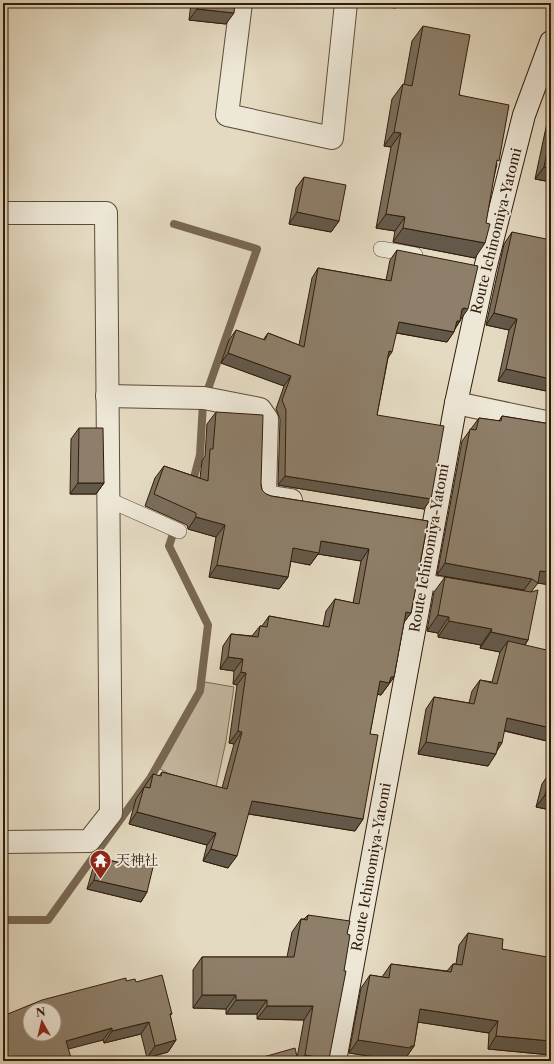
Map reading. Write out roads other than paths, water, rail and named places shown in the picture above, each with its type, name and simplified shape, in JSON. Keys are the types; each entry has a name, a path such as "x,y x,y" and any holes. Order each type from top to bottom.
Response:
{"street":[{"path":"241,3 227,115 332,138 346,3"},
{"name":"Route Ichinomiya-Yatomi","path":"335,1061 422,581 425,522 456,403 478,268 524,115 551,42"},
{"path":"3,213 106,213 107,499 111,813 89,841 3,842"},
{"path":"107,396 204,398 260,409 267,419 265,496 311,503"},
{"path":"456,403 551,423"}],"lane":[{"path":"381,248 426,258"},
{"path":"107,499 179,531"},
{"path":"422,581 476,591"}],"waterway":[{"path":"174,224 257,249 208,389"},
{"path":"192,485 200,455 203,403"},
{"path":"3,920 48,920 151,777 200,691 208,625 169,546 173,534"}],"place":[{"name":"天神社","path":"101,880"}]}
